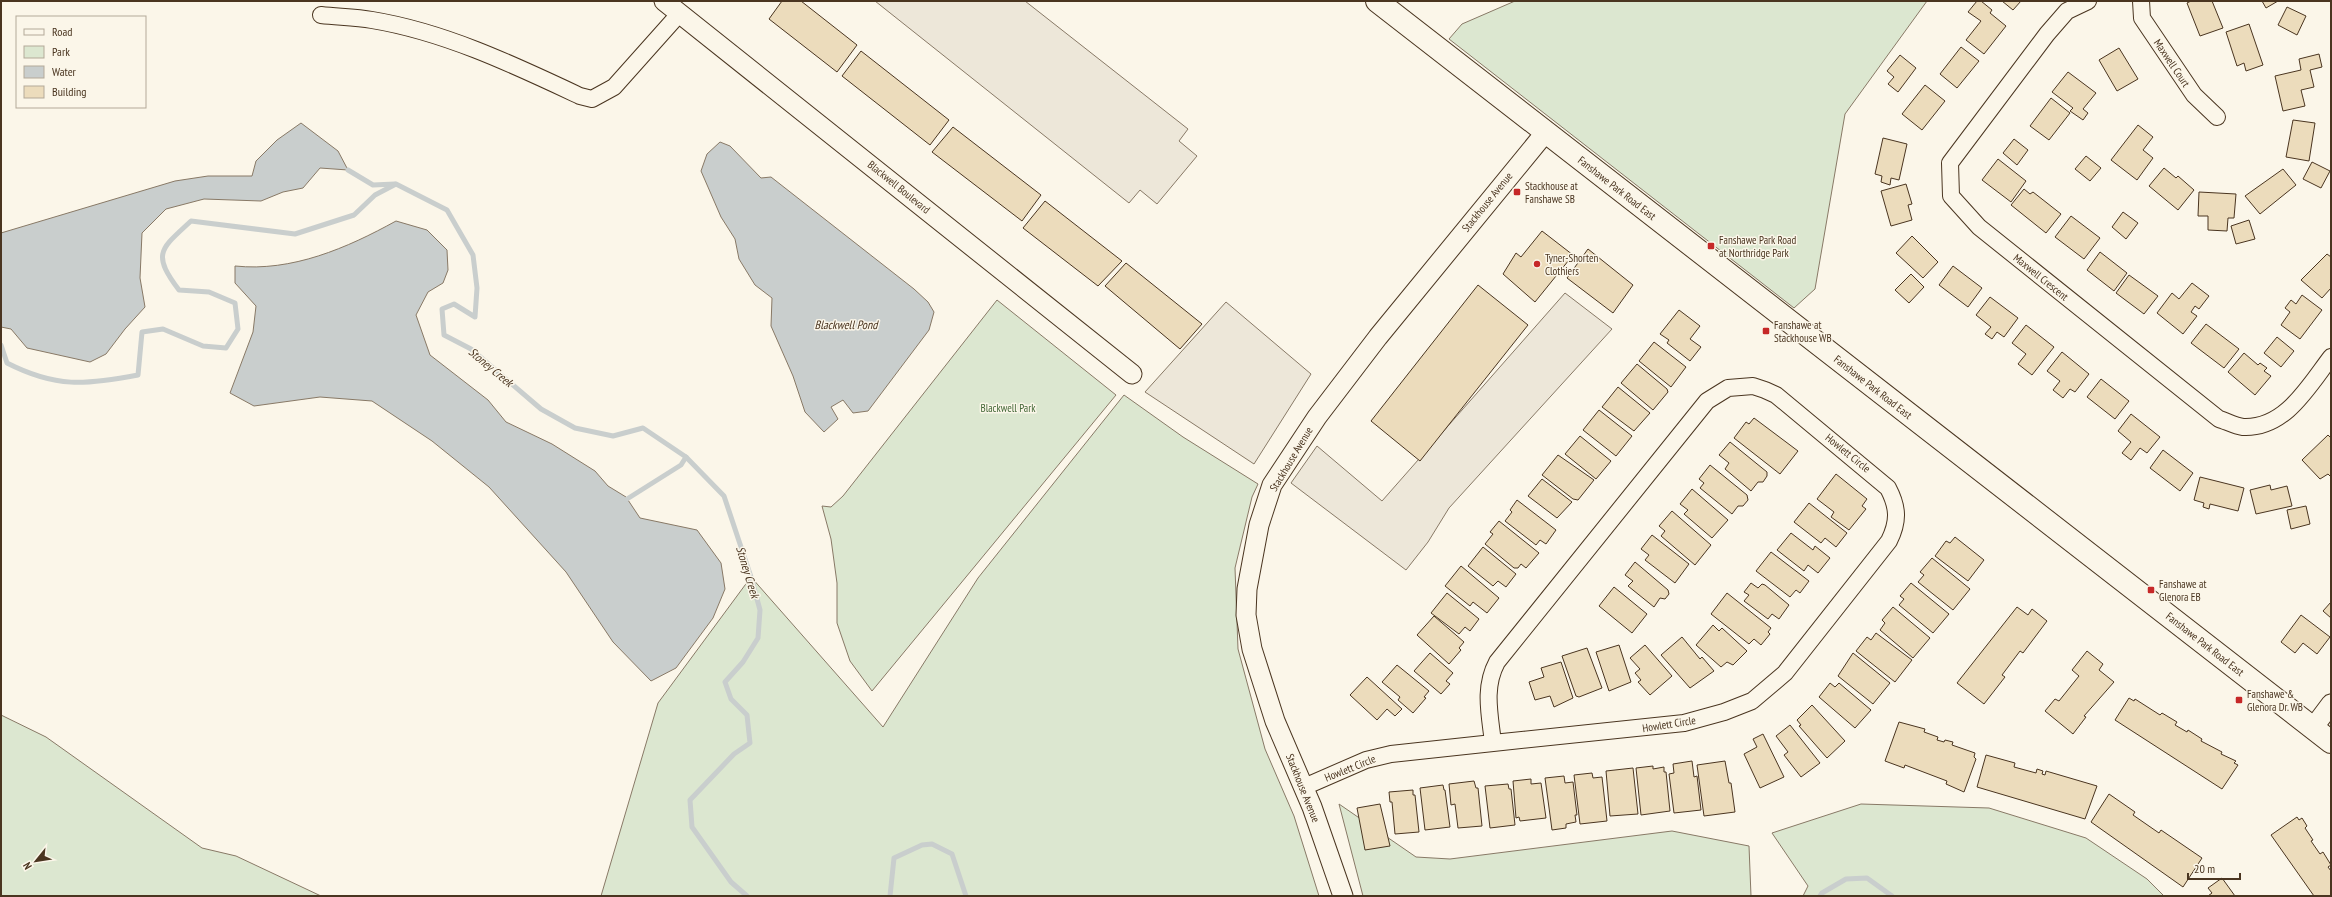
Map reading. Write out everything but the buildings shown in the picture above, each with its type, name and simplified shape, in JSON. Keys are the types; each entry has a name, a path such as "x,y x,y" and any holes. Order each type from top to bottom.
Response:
{"main road":[{"name":"Fanshawe Park Road East","path":"1377,1 2331,742"}],"street":[{"name":"Blackwell Boulevard","path":"664,1 1132,374"},
{"name":"Maxwell Crescent","path":"2088,1 2067,11 2046,34 1950,163 1951,196 1979,227 2219,419 2242,427 2271,423 2294,405 2331,357"},
{"name":"Maxwell Court","path":"2141,1 2142,18 2194,95 2217,117"},
{"path":"321,15 372,20 442,38 492,56 580,96 592,99 614,87 680,13"},
{"name":"Stackhouse Avenue","path":"1343,896 1304,787 1275,721 1252,649 1246,615 1247,589 1259,525 1272,486 1317,417 1378,336 1545,133"},
{"name":"Howlett Circle","path":"1304,787 1366,760 1391,754 1684,723 1724,712 1752,701 1785,673 1889,541 1896,528 1897,514 1895,500 1888,488 1776,395 1753,386 1740,386 1717,393 1708,401 1497,662 1489,680 1488,690 1493,743"},
{"path":"2313,728 2331,704"}],"green space":[{"path":"1515,1 1927,1 1845,114 1815,289 1794,308 1449,39 1462,24"},
{"name":"Blackwell Park","path":"997,300 1116,395 872,691 850,661 837,623 837,583 831,539 822,506 831,507 843,496"},
{"path":"1124,395 1183,437 1258,484 1252,497 1235,568 1238,649 1265,749 1294,816 1319,896 601,896 658,703 751,577 883,727 978,578"},
{"path":"1,715 46,737 202,848 236,856 321,896 1,896"},
{"path":"1339,804 1416,857 1450,859 1672,831 1749,846 1751,896 1363,896"},
{"path":"1861,804 1989,808 2086,838 2147,879 2164,896 1803,896 1808,886 1772,833"}],"shaded area":[{"path":"875,1 1025,1 1188,129 1179,141 1197,156 1157,204 1140,190 1129,203"},
{"path":"1565,293 1612,329 1449,508 1428,542 1406,570 1291,483 1317,446 1382,501"},
{"path":"1226,302 1311,374 1254,464 1145,392"}],"water":[{"path":"301,123 338,151 348,170 320,168 303,188 283,192 261,201 204,199 166,209 142,233 140,278 145,307 125,329 106,354 90,362 27,348 11,329 1,327 1,233 175,181 208,176 252,176 256,161 277,140"},
{"name":"Blackwell Pond","path":"720,142 730,146 761,178 771,177 914,289 928,302 934,312 929,330 868,411 853,413 843,400 831,407 838,419 824,432 805,412 793,376 771,326 772,298 755,285 739,259 735,239 721,217 701,171 707,154"},
{"path":"396,221 427,230 447,250 448,270 443,283 428,292 416,315 430,355 488,400 506,422 552,444 595,471 608,486 626,497 640,518 697,530 721,563 725,589 713,618 676,668 651,681 613,642 566,572 489,487 432,441 372,401 320,397 254,406 230,393 253,332 256,306 235,283 235,266 256,267 298,262 339,249"}],"waterway":[{"path":"348,170 373,185 395,184"},
{"name":"Stoney Creek","path":"1,345 7,363 41,377 71,382 86,382 138,375 142,332 163,329 203,346 226,348 238,329 235,303 209,292 179,290 165,268 163,252 173,238 191,221 295,234 354,215 375,195 396,184 447,210 473,255 477,288 475,317 454,304 442,309 444,335 471,349 541,409 575,428 613,436 643,428 686,457 724,496 751,577 760,610 758,638 743,662 725,682 731,699 747,715 750,743 734,754 690,800 692,827 731,882 747,896"},
{"path":"627,499 681,465 686,457"},
{"name":"Stoney Creek","path":"890,896 894,858 922,845 932,844 952,854 966,896"},
{"name":"Stoney Creek","path":"1820,896 1822,893 1846,879 1867,878 1892,896"}],"place":[{"name":"Stackhouse at Fanshawe SB","path":"1517,192"},
{"name":"Fanshawe Park Road at Northridge Park","path":"1711,246"},
{"name":"Tyner-Shorten Clothiers","path":"1537,264"},
{"name":"Fanshawe at Stackhouse WB","path":"1766,331"},
{"name":"Fanshawe at Glenora EB","path":"2151,590"},
{"name":"Fanshawe & Glenora Dr. WB","path":"2239,700"}]}
